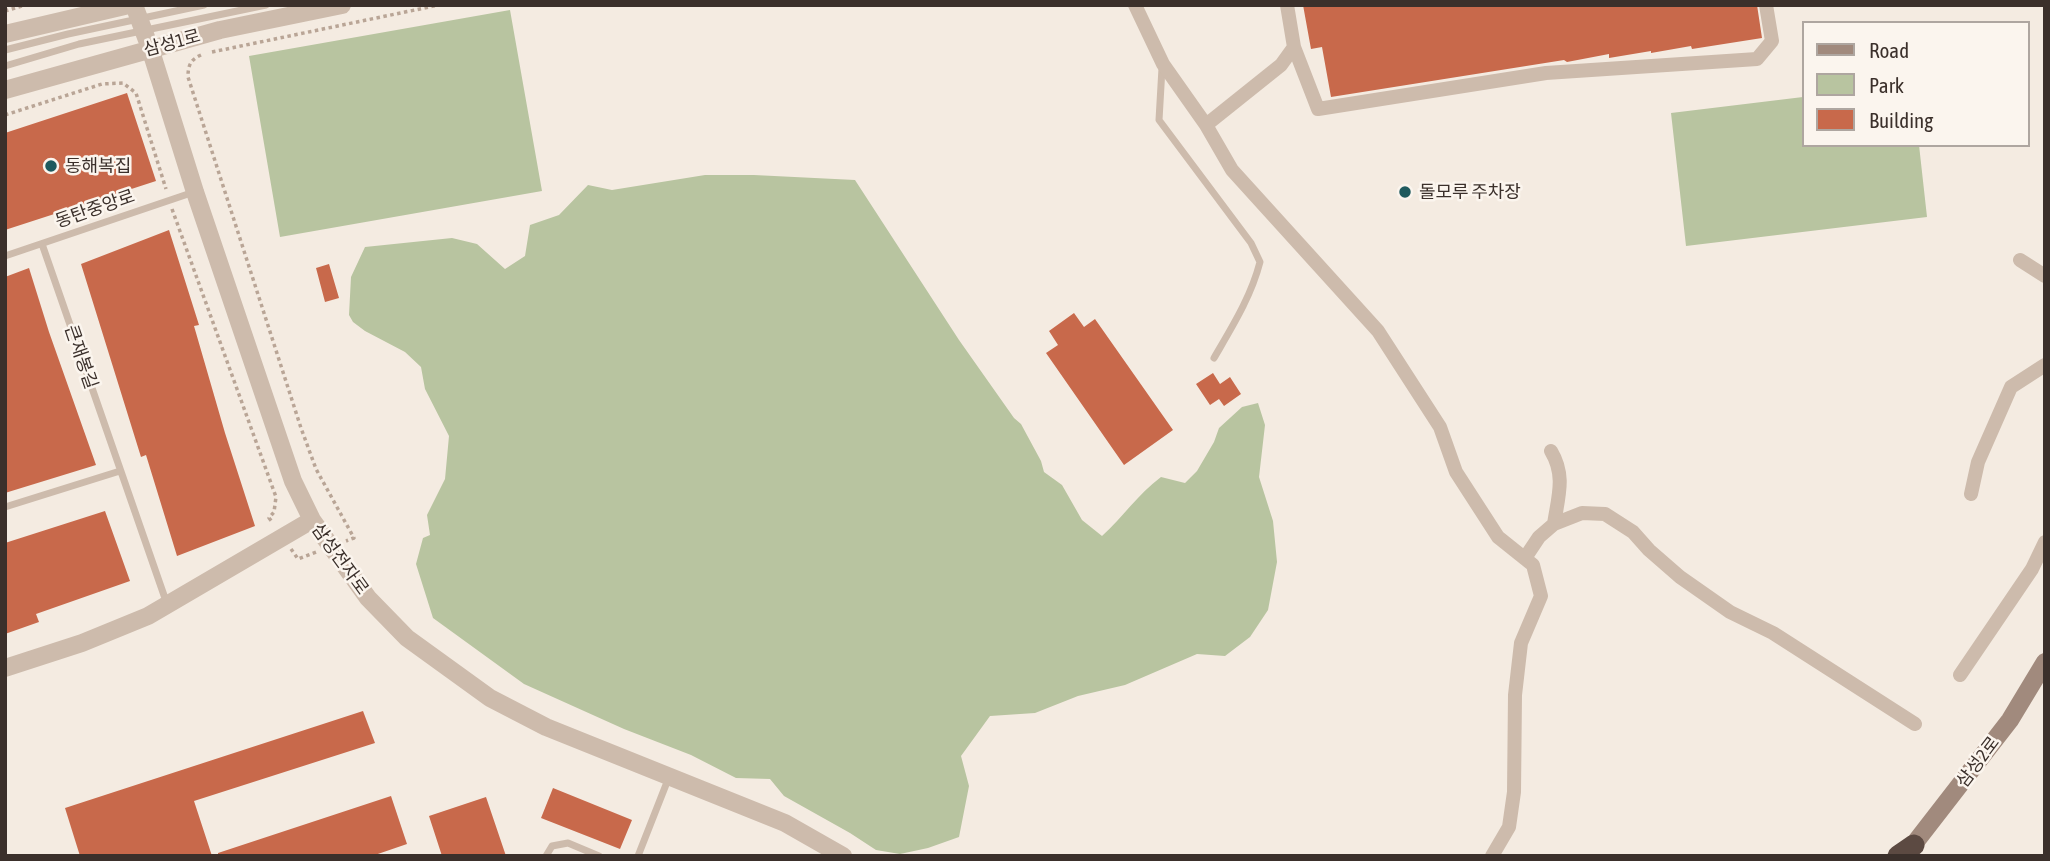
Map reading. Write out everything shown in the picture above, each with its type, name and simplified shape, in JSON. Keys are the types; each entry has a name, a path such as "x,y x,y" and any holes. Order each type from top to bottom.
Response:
{"main road":[{"name":"삼성2로","path":"1905,852 2010,720 2045,662"}],"street":[{"name":"삼성1로","path":"5,90 220,30 342,5"},
{"path":"1135,5 1163,64 1206,125 1232,170 1378,331 1440,427 1456,472 1498,537 1533,565 1541,596 1521,643 1515,695 1514,792 1509,827 1492,856"},
{"path":"1287,5 1294,47 1318,109 1546,73 1757,59 1772,41 1766,5"},
{"path":"5,34 136,15"},
{"name":"삼성전자로","path":"136,15 150,48 195,192 293,481 312,520 368,598 407,638 490,698 546,727 785,823 843,856"},
{"path":"1206,125 1281,65 1294,47"},
{"path":"2020,260 2045,276"},
{"path":"1971,494 1978,462 2011,387 2045,365"},
{"path":"1551,451 1562,482 1554,524"},
{"path":"1525,558 1539,537 1554,524 1582,513 1605,514 1633,532 1649,550 1681,577 1730,612 1773,633 1915,724"},
{"path":"5,668 117,630 167,605 312,520"},
{"path":"1960,675 2032,569 2045,542"}],"lane":[{"path":"5,50 136,15 204,5"},
{"path":"5,66 79,44 136,15 266,5"},
{"path":"1163,64 1159,120 1251,243 1260,262 1249,295 1214,358"},
{"name":"동탄중앙로","path":"5,256 195,192"},
{"name":"큰재봉길","path":"42,244 167,605"},
{"path":"5,507 120,471"},
{"path":"638,856 669,776"},
{"path":"546,856 552,846 568,843 599,856"}],"path":[{"path":"5,11 25,5"},
{"path":"354,538 316,469 301,428 188,77 188,65 194,58 205,53 439,5"},
{"path":"5,115 114,82 123,83 136,93 169,201 276,497 274,512 269,518"}],"green space":[{"path":"510,10 542,191 280,237 249,56"},
{"path":"1801,97 1801,147 1919,147 1927,217 1686,246 1671,113"},
{"path":"705,175 855,180 959,340 1021,424 1044,472 1062,485 1082,520 1102,536 1161,477 1185,483 1197,471 1219,428 1242,407 1258,403 1265,425 1259,477 1273,521 1277,562 1268,610 1250,637 1225,656 1197,654 1125,685 1078,696 1035,713 990,716 961,756 969,786 959,837 900,854 876,850 784,796 770,779 736,778 691,755 624,729 524,684 433,618 416,564 423,538 430,535 427,515 445,479 449,436 425,389 421,367 405,352 365,331 353,322 349,315 351,277 365,247 452,238 477,244 505,269 525,256 530,225 559,215 588,185 612,190"}],"building":[{"path":"1303,5 1757,5 1762,38 1692,49 1691,46 1609,58 1609,54 1567,62 1564,60 1331,97 1322,47 1311,49"},
{"path":"127,93 156,181 5,230 5,133"},
{"path":"169,230 199,325 194,326 225,433 255,526 177,556 146,455 141,457 81,264"},
{"path":"329,264 339,298 325,302 316,268"},
{"path":"29,268 96,465 5,493 5,277"},
{"path":"1074,313 1084,327 1095,319 1173,430 1124,465 1046,353 1058,345 1049,331"},
{"path":"1213,373 1220,384 1230,377 1241,394 1224,406 1219,399 1210,405 1196,384"},
{"path":"105,511 130,581 36,614 39,622 5,634 5,543"},
{"path":"363,711 375,743 194,801 212,856 80,856 65,808"},
{"path":"553,788 632,820 620,849 541,818"},
{"path":"391,796 407,844 372,856 218,856 218,853"},
{"path":"486,797 506,856 442,856 429,816"}],"place":[{"name":"동해복집","path":"51,166"},
{"name":"돌모루 주차장","path":"1405,192"}]}
